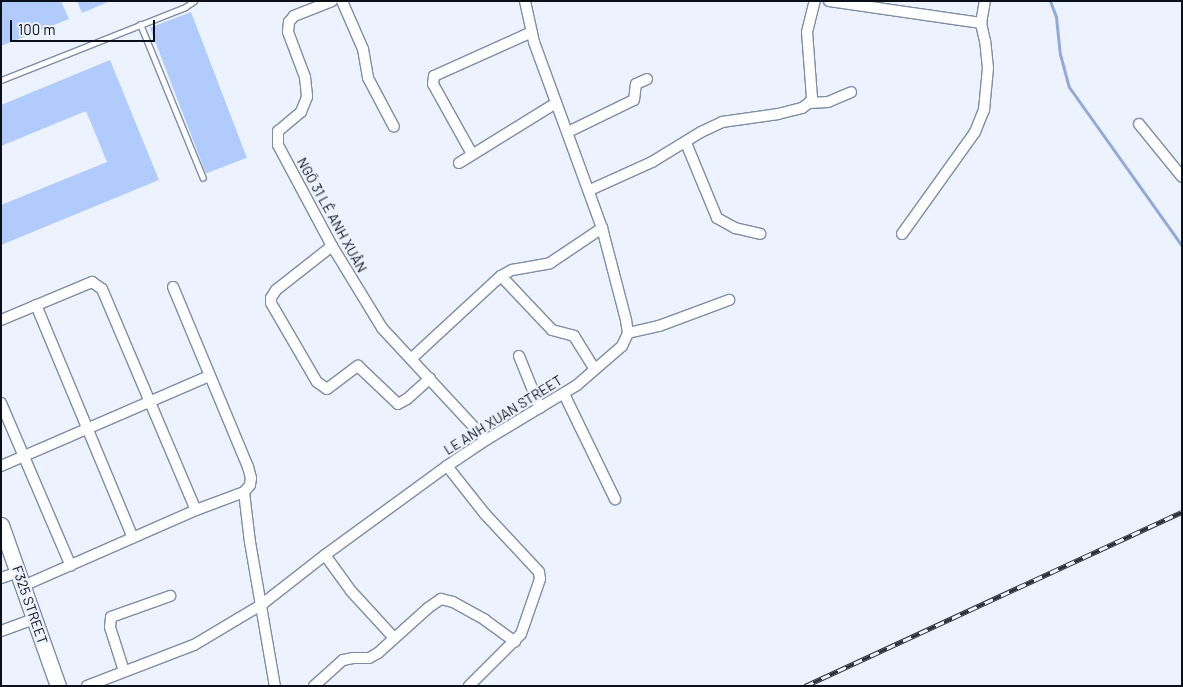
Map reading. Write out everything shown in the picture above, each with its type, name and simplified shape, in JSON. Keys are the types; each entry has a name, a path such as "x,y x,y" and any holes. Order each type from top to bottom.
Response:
{"main road":[{"name":"F325 STREET","path":"1,525 58,686"}],"street":[{"name":"NGÕ 31 LÊ ANH XUÂN","path":"332,1 294,16 289,22 288,32 305,77 307,97 301,112 281,128 277,140 292,176 382,328 412,358 486,440"},
{"path":"342,1 363,49 368,78 394,128"},
{"path":"590,190 652,162 722,122 778,114 802,108 809,103 812,98 807,32 815,1"},
{"path":"829,1 981,23"},
{"path":"902,234 974,132 984,110 988,68 981,23 985,1"},
{"path":"525,2 532,32 556,103 590,190 602,228 628,333 658,326 729,300"},
{"path":"472,154 433,84 434,76 532,32"},
{"path":"568,132 634,100 636,84 648,79"},
{"path":"809,103 828,102 851,92"},
{"path":"459,163 556,103"},
{"path":"1139,124 1182,177"},
{"path":"686,143 717,218 735,228 760,234"},
{"path":"412,358 501,276 512,270 550,263 602,228"},
{"path":"332,246 276,290 271,298 272,303 317,382 327,389 358,366 398,404 407,399 430,378"},
{"path":"501,276 552,330 574,336 595,369"},
{"path":"1,320 92,282 98,284 106,294 196,510"},
{"path":"173,287 252,478 244,492 250,542 275,686"},
{"path":"36,305 133,538"},
{"name":"LE ANH XUAN STREET","path":"87,686 194,645 261,605 324,556 447,466 486,440 564,394 622,346 628,333"},
{"path":"519,356 540,408"},
{"path":"1,466 210,376"},
{"path":"564,394 615,499"},
{"path":"1,403 70,566"},
{"path":"447,466 485,514 539,572 540,578 521,634 469,686"},
{"path":"1,578 20,579 70,566 196,510 244,492"},
{"path":"324,556 351,591 394,638"},
{"path":"124,671 110,627 111,617 170,596"},
{"path":"314,686 343,660 369,658 378,653 428,608 441,599 453,602 477,615 515,642"},
{"path":"1,631 34,619"}],"lane":[{"path":"1,80 185,7 194,1"},
{"path":"140,24 203,178"}],"building":[{"path":"1,1 61,1 69,19 1,46"},
{"path":"77,1 110,1 82,13"},
{"path":"191,12 247,158 206,173 150,28"},
{"path":"110,60 159,180 1,245 1,205 107,162 86,111 1,146 1,105"}],"waterway":[{"path":"1050,1 1056,17 1060,54 1069,87 1182,246"}],"railway":[{"path":"805,686 1182,512"}]}
